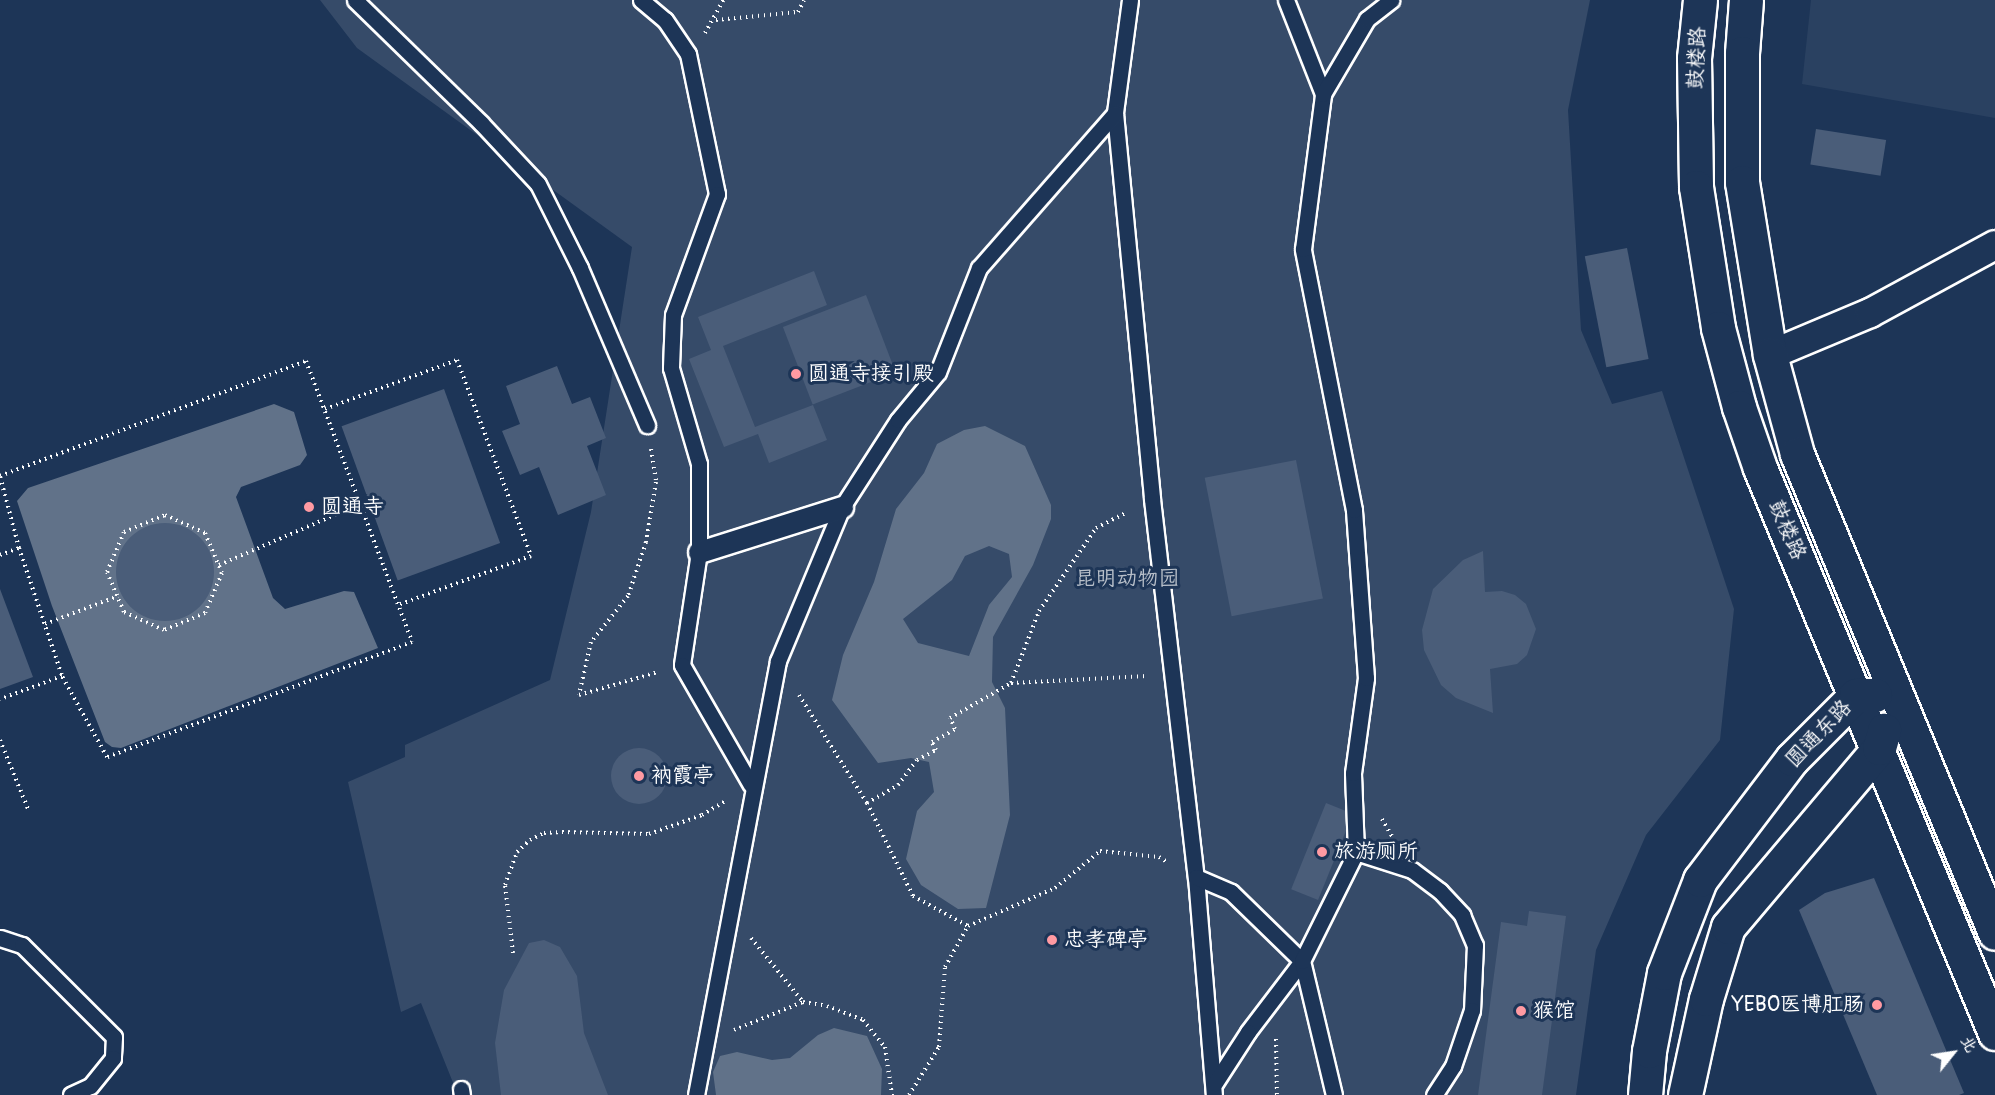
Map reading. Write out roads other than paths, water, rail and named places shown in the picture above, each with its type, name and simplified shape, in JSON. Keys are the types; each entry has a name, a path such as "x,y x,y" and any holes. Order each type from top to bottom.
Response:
{"main road":[{"name":"鼓楼路","path":"1700,0 1694,58 1696,187 1718,328 1760,468 1880,748 1995,1033"},
{"name":"鼓楼路","path":"1746,0 1742,53 1742,182 1770,355 1797,454 1995,933"},
{"name":"圆通东路","path":"1645,1095 1648,1051 1664,973 1700,880 1792,759 1856,695 1895,694 1880,748 1728,927 1706,999 1688,1094"}],"street":[{"path":"1770,355 1870,313 1995,245"},
{"path":"699,552 842,507"}],"lane":[{"path":"355,0 481,123 538,184 580,268 647,425"},
{"path":"641,0 665,20 687,54 717,195 673,315 671,368 699,464 699,552 682,665 751,785"},
{"path":"1130,0 1115,113 1152,499 1196,877 1215,1089"},
{"path":"1286,0 1323,94"},
{"path":"1215,1089 1266,1009 1302,961 1356,852 1353,773 1366,678 1354,510 1303,249 1323,94 1367,19 1391,0"},
{"path":"696,1095 709,1040 732,914 751,785 778,661 842,507 898,420 938,372 979,268 1115,113"},
{"path":"1356,852 1412,870 1462,915 1475,945 1472,1010 1453,1066 1434,1095"},
{"path":"1196,877 1231,892 1302,961 1334,1095"},
{"path":"0,938 22,945 114,1037 113,1058 90,1086 70,1095"}],"place":[{"name":"圆通寺接引殿","path":"796,374"},
{"name":"圆通寺","path":"309,507"},
{"name":"衲霞亭","path":"639,776"},
{"name":"旅游厕所","path":"1322,852"},
{"name":"忠孝碑亭","path":"1052,940"},
{"name":"YEBO医博肛肠","path":"1877,1005"},
{"name":"猴馆","path":"1521,1011"}],"park label":[{"name":"昆明动物园","path":"1127,579"}]}
